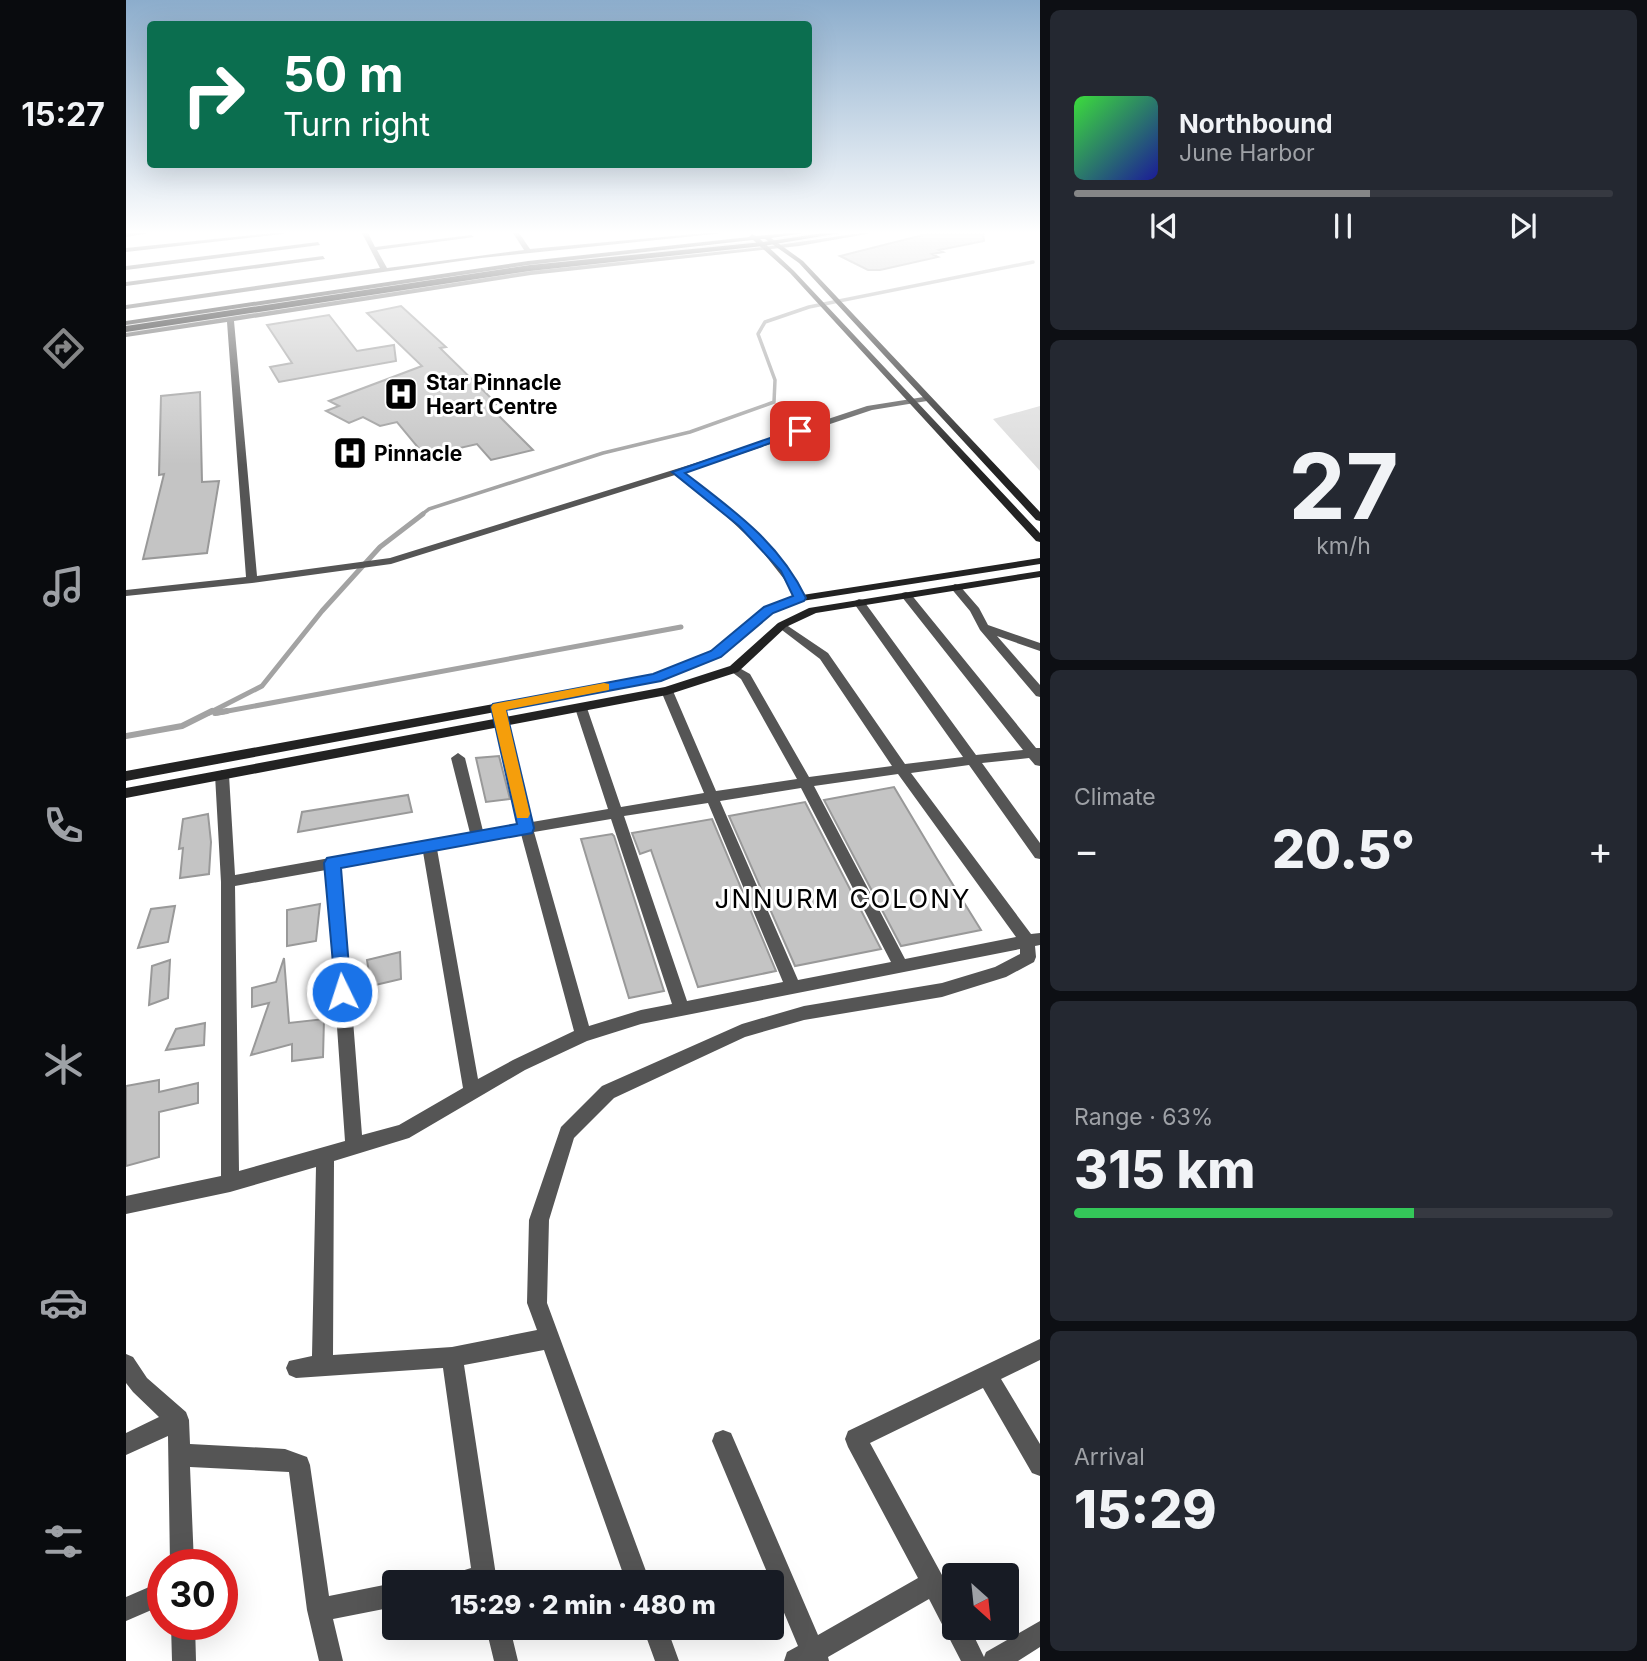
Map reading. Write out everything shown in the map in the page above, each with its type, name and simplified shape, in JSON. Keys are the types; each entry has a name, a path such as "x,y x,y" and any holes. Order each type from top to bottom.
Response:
{"main road":[{"path":"126,324 199,311"},
{"path":"126,324 223,311"}],"street":[{"path":"126,335 281,311"},
{"path":"827,311 1040,539"},
{"path":"845,311 1040,518"},
{"path":"230,318 252,580"},
{"path":"126,593 359,567 414,555 870,408 927,398"},
{"path":"677,472 743,523 786,570 800,598"},
{"path":"126,793 222,775 656,678 716,654 768,610 800,598 1040,561"},
{"path":"126,776 500,714 581,708 667,691 734,669 782,625 813,610 1040,574"},
{"path":"955,587 975,610 984,628 1040,693"},
{"path":"906,595 1037,756"},
{"path":"859,603 1040,854"},
{"path":"782,625 824,656 901,769 1033,940"},
{"path":"984,628 1040,647"},
{"path":"734,669 746,677 806,784 901,966"},
{"path":"667,691 793,987"},
{"path":"581,708 682,1009"},
{"path":"500,714 526,828 583,1035"},
{"path":"228,882 526,828 901,769 1037,756"},
{"path":"458,758 478,837"},
{"path":"222,775 228,882 230,1183"},
{"path":"429,846 472,1092"},
{"path":"333,863 354,1146"},
{"path":"126,1205 230,1183 403,1132 519,1065 583,1035 641,1017 1033,940"},
{"path":"634,1570 537,1303 539,1220 567,1133 608,1093 743,1031 804,1013 942,990 999,972 1028,957 1033,940"},
{"path":"322,1366 325,1155"},
{"path":"296,1368 452,1357 550,1338"},
{"path":"942,1600 856,1439 1040,1349"},
{"path":"452,1357 484,1570"},
{"path":"126,1364 140,1385 178,1420 182,1549"},
{"path":"986,1375 1040,1465"},
{"path":"126,1444 178,1420"},
{"path":"723,1441 809,1658 933,1583"},
{"path":"179,1455 285,1460 299,1465 319,1610 331,1661"},
{"path":"319,1610 382,1597"},
{"path":"126,1609 147,1600"},
{"path":"995,1661 1040,1633"},
{"path":"183,1640 184,1661"},
{"path":"501,1640 506,1661"},
{"path":"659,1640 667,1661"},
{"path":"963,1640 974,1661"}],"shaded area":[{"path":"1040,406 1040,471 993,419"}],"building":[{"path":"406,311 446,347 440,348 497,404 489,406 533,450 491,460 477,444 425,456 397,422 380,426 363,417 349,423 326,411 339,406 329,401 422,366 367,313"},
{"path":"329,315 357,351 394,345 396,361 279,382 270,367 292,363 267,325"},
{"path":"200,392 202,482 219,481 207,553 143,559 164,474 159,475 161,396"},
{"path":"499,756 510,799 486,802 476,758"},
{"path":"894,787 981,930 901,946 824,800"},
{"path":"408,795 412,812 298,832 302,812"},
{"path":"805,802 881,949 795,966 729,816"},
{"path":"208,814 211,842 209,874 180,878 183,848 179,849 183,819"},
{"path":"712,819 776,971 698,987 651,850 640,854 632,833"},
{"path":"612,834 664,991 629,998 581,839"},
{"path":"320,904 316,941 287,946 287,910"},
{"path":"175,906 168,942 138,948 151,909"},
{"path":"400,952 401,979 371,986 367,960"},
{"path":"284,958 289,1023 324,1019 323,1057 292,1061 292,1044 251,1055 269,1003 252,1007 252,988 276,982"},
{"path":"170,960 168,998 149,1005 152,966"},
{"path":"205,1023 204,1045 166,1050 176,1029"},
{"path":"159,1080 159,1092 198,1083 198,1103 159,1112 159,1157 126,1166 126,1086"}],"waterway":[{"path":"421,515 429,509 603,453 690,432 774,402 775,380 758,334 765,322 799,311"},
{"path":"209,713 262,686 322,611 380,547 423,514"},
{"path":"217,713 681,627"},
{"path":"126,736 182,726 212,711"},
{"path":"215,713 227,711"}],"slow traffic":[{"path":"523,814 498,707 604,687"}],"place":[{"name":"Star Pinnacle Heart Centre","path":"401,394"},
{"name":"Pinnacle","path":"350,453"}],"district":[{"name":"JNNURM COLONY","path":"843,898"}],"route":[{"path":"342,992 333,863 526,828 498,707 656,678 716,654 768,610 800,598 786,570 743,523 677,472 800,431"}]}
